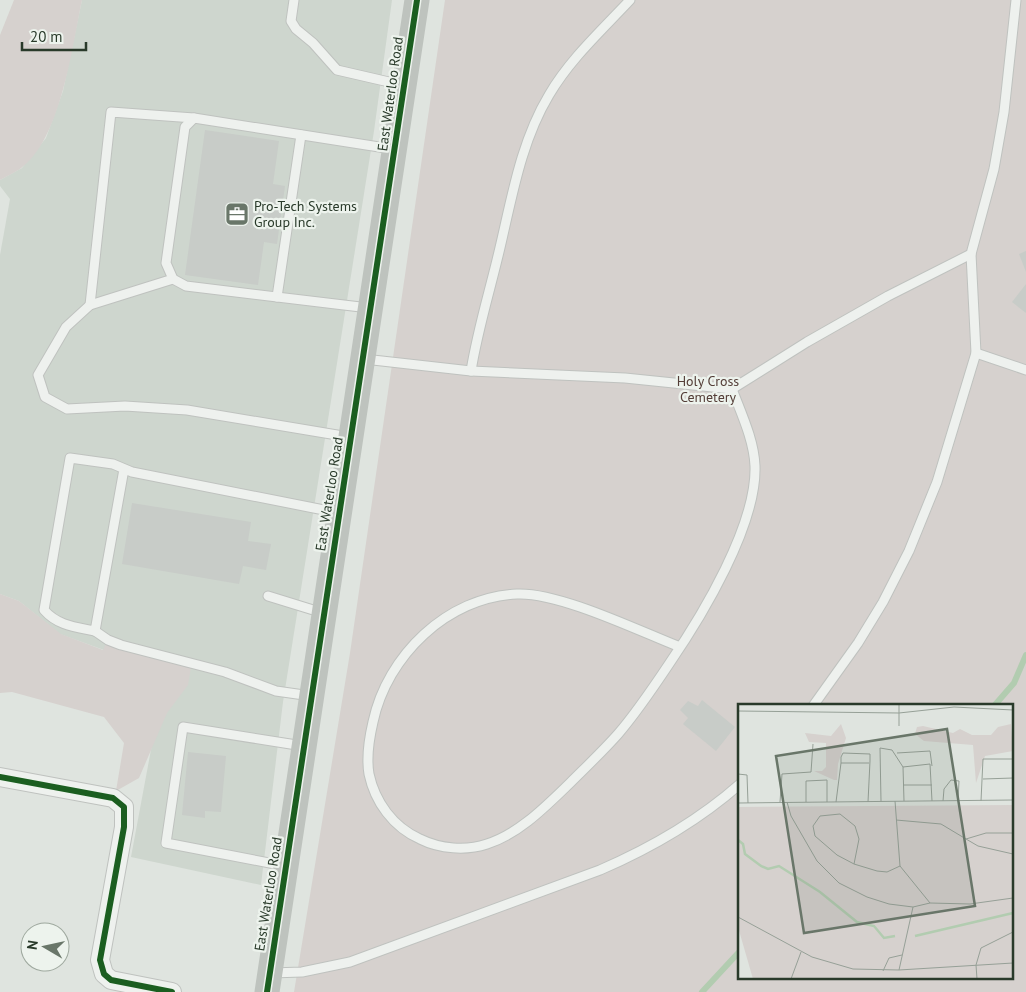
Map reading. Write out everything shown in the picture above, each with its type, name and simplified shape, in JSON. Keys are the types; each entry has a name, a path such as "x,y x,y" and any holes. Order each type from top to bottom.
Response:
{"main road":[{"name":"East Waterloo Road","path":"268,982 417,0"}],"street":[{"path":"0,777 113,798 124,807 124,827 100,960 104,974 110,980 172,992"}],"lane":[{"path":"294,0 291,21 296,29 313,43 338,70 404,86"},
{"path":"472,371 477,334 516,176 535,121 549,94 567,68 630,0"},
{"path":"814,704 858,643 883,602 909,551 938,482 976,353 971,254 994,169 1003,122 1016,0"},
{"path":"90,305 111,112 194,118 395,150"},
{"path":"194,118 185,127 166,263 173,279 186,286 370,309"},
{"path":"277,297 300,135"},
{"path":"362,359 472,371 625,378 732,389 807,342 888,296 971,254"},
{"path":"173,279 90,305 66,327 38,374 46,396 67,408 125,406 187,410 350,437"},
{"path":"976,353 1026,370"},
{"path":"680,647 544,596 516,594 469,606 429,630 409,649 387,681 376,709 368,753 368,770 378,798 389,817 402,829 428,844 472,848 503,838 548,804 617,736 638,710 680,647 724,569 744,523 752,495 755,466 753,451 732,389"},
{"path":"311,696 276,691 225,672 121,645 108,640 95,631 63,625 51,618 44,610 70,458 113,464 124,469 339,514"},
{"path":"95,631 124,469"},
{"path":"268,596 324,613"},
{"path":"285,866 166,842 183,726 303,746"},
{"path":"268,982 302,972 350,962 600,870 633,856 680,830 709,810 738,786"}],"shaded area":[{"path":"82,0 392,0 374,131 283,702 261,885 131,857 158,712 108,640 104,650 60,634 19,601 0,594 0,255 10,199 0,186 0,180 22,168 46,138 63,91"}],"green space":[{"path":"14,0 82,0 63,91 46,137 34,155 20,169 0,180 0,35"},
{"name":"Holy Cross Cemetery","path":"445,0 1026,0 1026,992 294,992 350,653"},
{"path":"0,594 19,601 61,634 103,650 108,640 191,667 188,685 167,713 139,778 116,791 124,743 104,717 12,692 0,693"}],"building":[{"name":"Pro-Tech Systems Group Inc.","path":"205,130 279,141 273,184 285,186 277,244 264,242 258,285 185,275"},
{"path":"1026,251 1026,272 1019,254"},
{"path":"1026,284 1026,313 1012,302"},
{"path":"132,503 251,522 248,541 271,544 266,570 243,566 239,584 122,564"},
{"path":"702,700 735,727 716,751 683,724 688,718 680,710 688,701 698,706"},
{"path":"188,752 226,756 221,812 205,811 205,818 182,815"}],"waterway":[{"path":"996,704 1014,683 1026,655"},
{"path":"702,992 738,953"}],"cycle path":[{"path":"267,992 417,0"},
{"path":"0,777 113,798 124,807 124,827 100,960 104,974 111,980 172,992"}],"place":[{"name":"Pro-Tech Systems Group Inc.","path":"237,214"}]}
